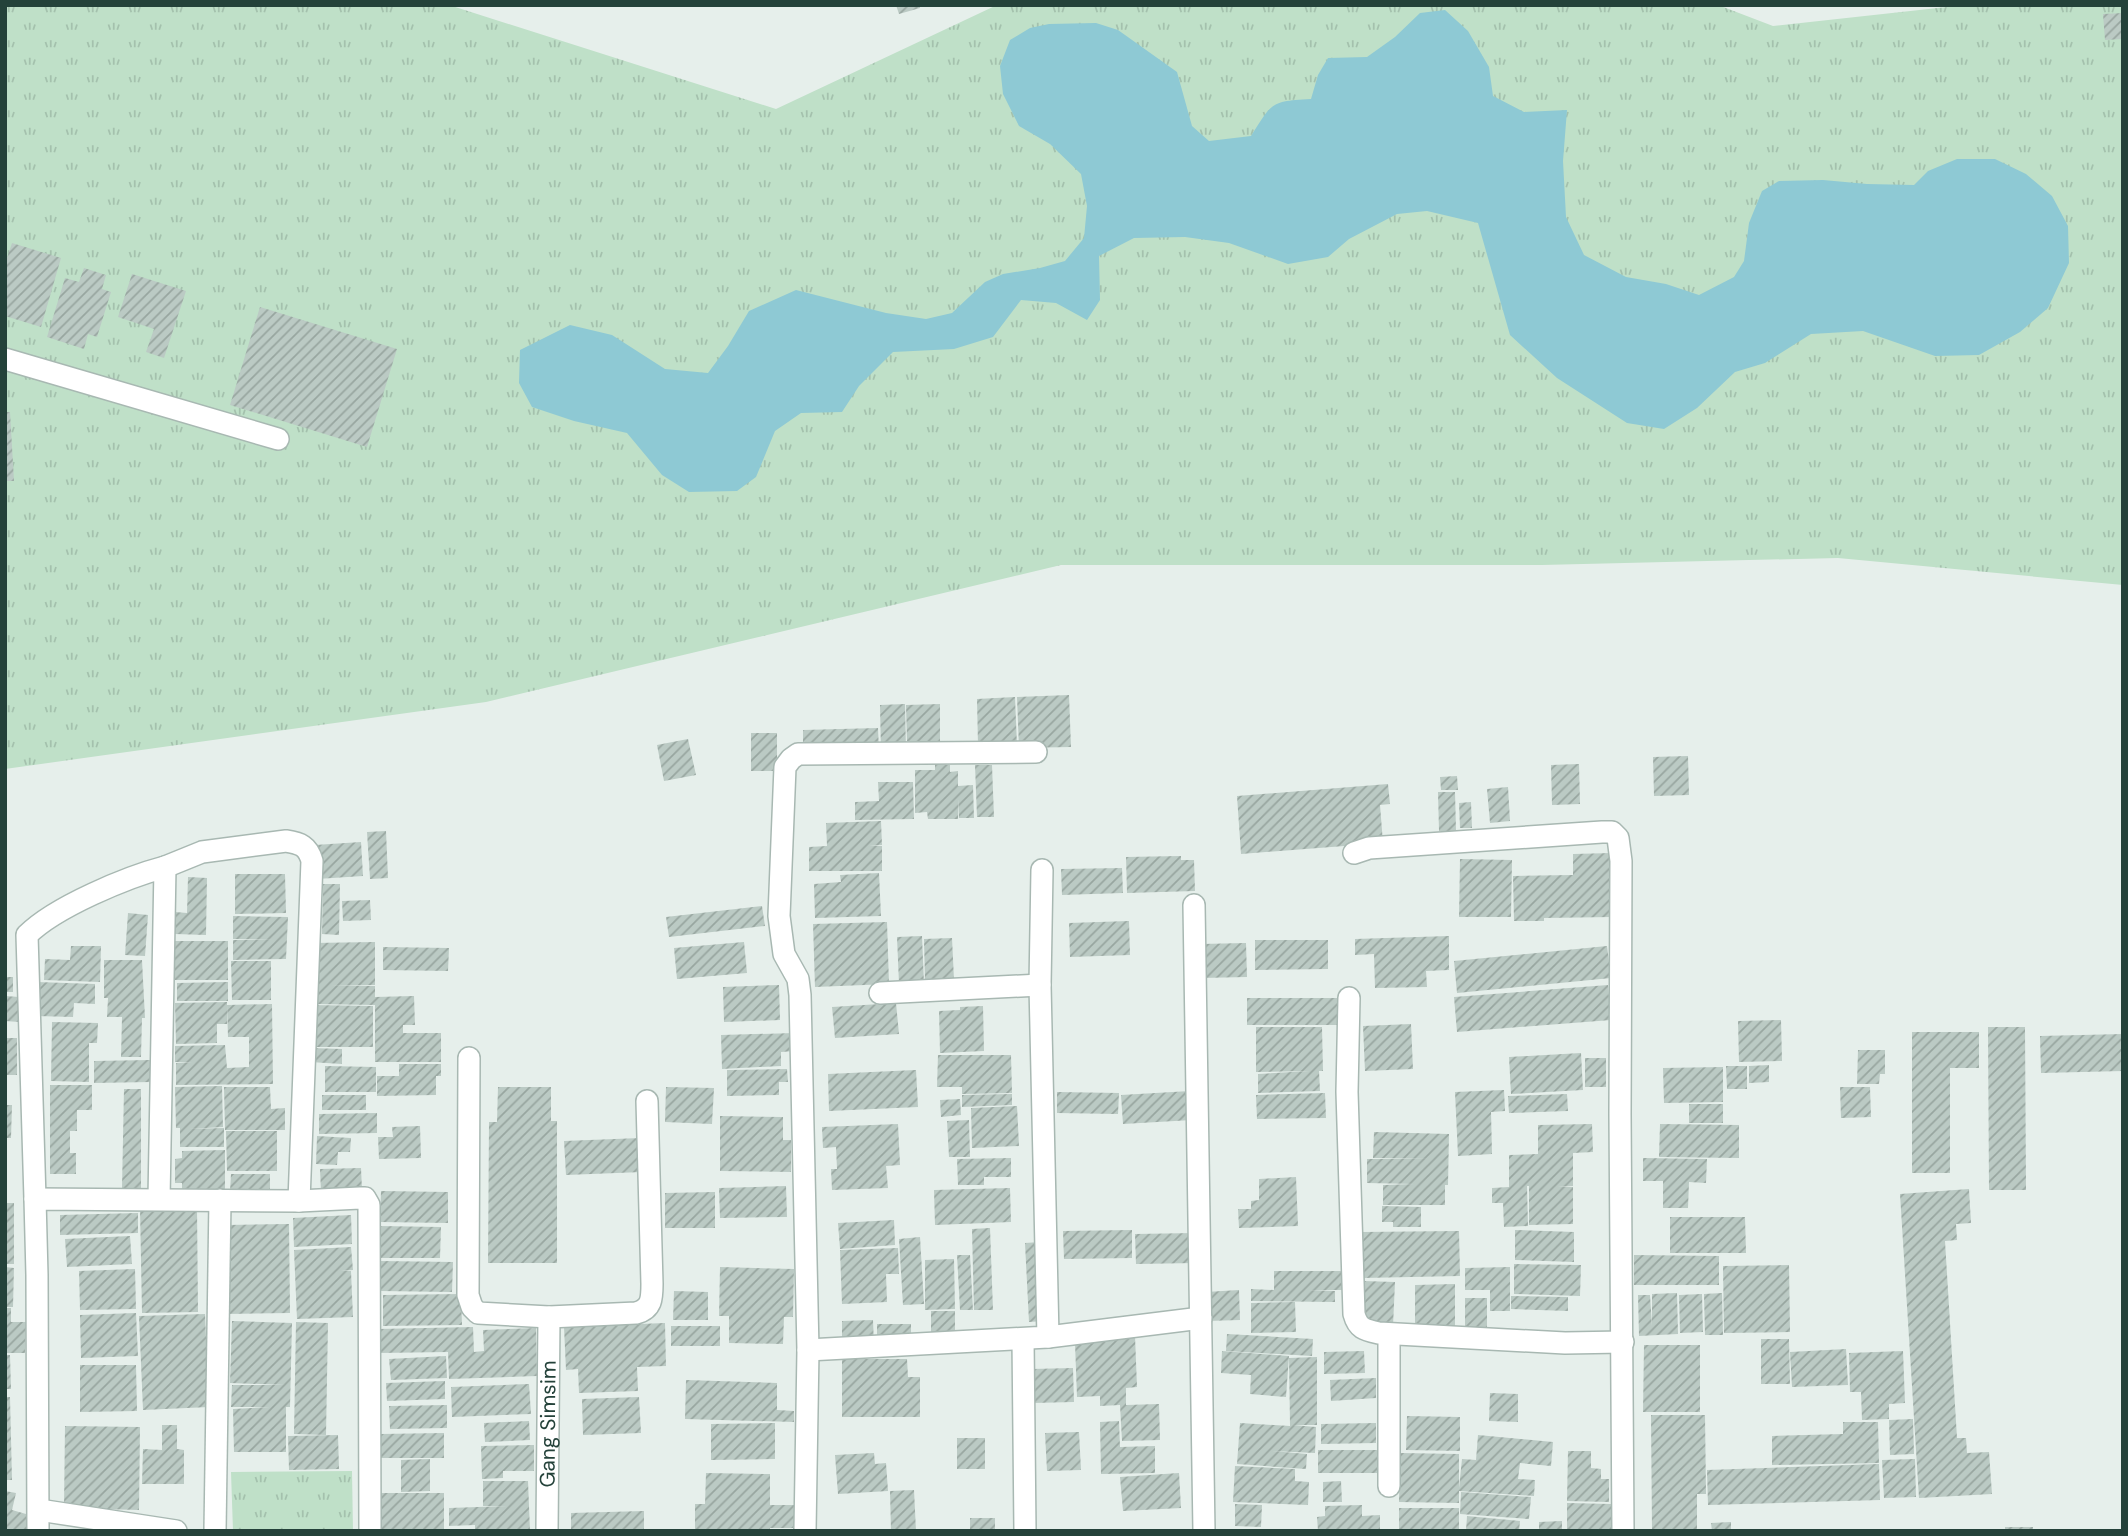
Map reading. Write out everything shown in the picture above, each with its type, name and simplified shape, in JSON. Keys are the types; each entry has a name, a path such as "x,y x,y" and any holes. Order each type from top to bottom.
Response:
{"street":[{"path":"6,359 278,439"},
{"path":"805,1531 808,1350 800,995 798,979 784,954 779,916 785,767 799,754 1036,752"},
{"path":"1354,853 1369,848 1602,832 1612,832 1618,838 1622,861 1620,1114 1623,1531"},
{"path":"176,1531 38,1520 35,1199 27,935 61,911 137,874 165,867 202,852 286,841 305,847 312,860 299,1201"},
{"path":"159,1199 165,867"},
{"path":"1042,870 1040,985 1048,1337"},
{"path":"1194,905 1203,1531"},
{"path":"880,993 1040,985"},
{"path":"1349,998 1348,1092 1356,1323 1361,1329 1389,1334 1565,1343 1623,1342"},
{"path":"469,1058 468,1295 471,1307 478,1313 550,1317 636,1313 649,1306 652,1284 648,1101"},
{"path":"35,1199 299,1201 365,1198 369,1205 370,1531"},
{"path":"215,1531 220,1200"},
{"name":"Gang Simsim","path":"547,1531 550,1317"},
{"path":"808,1350 1048,1337 1201,1318"},
{"path":"1389,1334 1389,1486"},
{"path":"1023,1339 1025,1531"}],"green space":[{"path":"5,5 449,5 776,109 997,5 1718,5 1773,26 1965,5 2123,5 2123,585 1838,558 1542,565 1061,565 486,702 5,769"},
{"path":"352,1471 353,1531 233,1531 231,1472"}],"water":[{"path":"1445,10 1468,31 1489,67 1493,96 1524,112 1567,110 1563,161 1566,217 1584,255 1626,277 1666,284 1699,295 1734,277 1744,261 1749,223 1762,191 1779,181 1823,180 1914,185 1928,171 1957,159 1995,159 2026,174 2052,196 2068,226 2069,263 2048,308 2020,332 1979,355 1935,356 1863,331 1811,334 1765,363 1735,372 1697,408 1664,429 1627,423 1557,378 1510,335 1478,223 1427,211 1397,214 1349,239 1328,257 1288,264 1229,243 1185,237 1134,238 1099,256 1100,300 1087,320 1056,303 1021,300 993,337 954,349 893,352 859,386 842,412 801,413 775,431 756,477 737,491 689,492 662,475 627,433 574,421 532,407 519,383 520,350 570,325 612,335 665,369 708,373 749,311 796,290 886,313 926,319 952,313 985,282 1003,274 1065,261 1084,238 1087,206 1081,174 1050,144 1019,126 1003,94 1000,66 1010,40 1030,28 1049,24 1096,23 1118,30 1177,72 1192,126 1209,141 1251,136 1268,110 1274,106 1287,101 1311,99 1318,75 1328,58 1367,57 1395,37 1420,13"}],"building":[{"path":"896,5 920,5 920,8 899,14"},
{"path":"2123,13 2123,39 2105,40 2103,14"},
{"path":"12,243 61,258 41,327 5,316 5,264"},
{"path":"84,268 106,275 102,289 111,292 97,337 88,334 84,349 47,337 65,278 79,282"},
{"path":"132,274 186,291 164,358 146,352 154,329 118,317"},
{"path":"260,307 397,349 367,447 230,405"},
{"path":"5,412 10,412 14,481 5,481"},
{"path":"1069,695 1071,747 1019,748 1017,697"},
{"path":"1015,697 1017,746 978,746 977,699"},
{"path":"905,704 906,752 881,753 880,705"},
{"path":"940,704 940,741 907,741 906,705"},
{"path":"878,728 879,751 803,754 803,730"},
{"path":"751,733 777,733 777,771 751,771"},
{"path":"688,739 696,775 664,781 657,745"},
{"path":"1688,756 1689,795 1654,796 1653,757"},
{"path":"935,764 950,765 950,772 958,771 958,786 973,785 974,818 959,818 959,799 958,819 928,819 927,812 915,813 915,770 935,770"},
{"path":"1579,764 1580,804 1552,805 1551,765"},
{"path":"975,765 992,765 994,817 977,817"},
{"path":"1457,776 1458,790 1441,790 1440,777"},
{"path":"878,782 913,782 914,819 855,820 855,802 879,801"},
{"path":"1388,784 1390,804 1380,805 1383,843 1241,854 1237,796"},
{"path":"1508,787 1510,821 1490,823 1487,789"},
{"path":"1438,792 1455,792 1456,831 1439,831"},
{"path":"1471,802 1472,828 1460,828 1459,803"},
{"path":"881,821 882,845 869,846 882,846 882,871 809,871 809,847 827,846 826,823"},
{"path":"386,831 388,878 370,879 367,832"},
{"path":"361,842 363,876 317,879 315,845"},
{"path":"1612,853 1612,917 1514,921 1513,876 1573,875 1573,854"},
{"path":"1181,856 1181,860 1194,860 1195,891 1127,893 1126,857"},
{"path":"1460,859 1512,860 1511,917 1459,917"},
{"path":"1122,868 1123,893 1062,895 1061,869"},
{"path":"879,873 881,916 815,918 814,884 841,882 840,875"},
{"path":"235,874 285,874 286,913 235,914"},
{"path":"188,877 207,878 206,935 175,934 175,912 187,913"},
{"path":"323,884 340,884 339,935 322,934"},
{"path":"370,900 371,920 343,921 342,901"},
{"path":"762,906 765,926 669,937 666,917"},
{"path":"128,913 148,915 145,956 125,955"},
{"path":"233,916 288,917 286,959 233,960 233,940 273,939 233,939"},
{"path":"1129,921 1130,955 1070,957 1069,923"},
{"path":"887,922 889,984 815,987 813,924"},
{"path":"922,936 924,984 899,984 897,937"},
{"path":"1449,936 1449,970 1426,971 1427,987 1375,988 1374,954 1355,955 1355,939"},
{"path":"952,938 954,980 925,981 924,939"},
{"path":"1255,940 1328,940 1328,969 1255,970"},
{"path":"175,941 228,941 228,980 175,980"},
{"path":"375,942 375,985 331,986 375,986 375,997 414,996 415,1025 403,1025 403,1033 441,1033 441,1062 375,1062 375,1005 313,1004 313,943"},
{"path":"744,942 747,973 677,979 674,948"},
{"path":"1246,943 1247,977 1202,978 1201,944"},
{"path":"71,946 101,946 100,982 44,980 45,959 70,960"},
{"path":"1607,946 1611,978 1457,993 1454,961"},
{"path":"383,947 449,948 448,971 383,970"},
{"path":"104,960 142,960 145,1018 142,1018 141,1057 121,1057 122,1017 107,1017"},
{"path":"231,961 271,961 271,1000 232,1000"},
{"path":"5,977 13,977 13,992 5,992"},
{"path":"37,982 95,984 95,1004 74,1003 73,1017 36,1016"},
{"path":"228,982 228,1001 177,1001 177,983"},
{"path":"779,985 780,1020 724,1022 723,987"},
{"path":"1608,985 1611,1020 1457,1032 1454,997"},
{"path":"5,996 19,997 19,1022 5,1021"},
{"path":"1247,998 1338,998 1338,1025 1247,1025"},
{"path":"227,1002 227,1024 217,1024 217,1043 176,1044 175,1003"},
{"path":"896,1003 899,1034 835,1038 832,1007"},
{"path":"272,1004 273,1084 176,1085 176,1063 192,1062 175,1062 175,1046 225,1045 227,1068 249,1067 249,1037 228,1037 227,1005"},
{"path":"311,1005 373,1006 373,1047 311,1047"},
{"path":"983,1006 984,1051 940,1053 939,1011"},
{"path":"1781,1020 1782,1061 1739,1062 1738,1021"},
{"path":"52,1022 98,1023 97,1043 89,1043 89,1082 51,1081"},
{"path":"1411,1024 1413,1069 1365,1071 1363,1026"},
{"path":"1256,1027 1322,1027 1323,1071 1319,1071 1320,1091 1258,1093 1258,1074 1310,1071 1256,1072"},
{"path":"1988,1027 2025,1027 2026,1190 1989,1190"},
{"path":"1912,1032 1979,1032 1979,1068 1950,1068 1950,1173 1912,1173"},
{"path":"794,1033 795,1051 781,1052 781,1066 722,1069 721,1035"},
{"path":"2123,1034 2123,1071 2041,1073 2040,1036"},
{"path":"5,1038 17,1038 17,1075 5,1075"},
{"path":"311,1048 342,1049 342,1064 310,1062"},
{"path":"1858,1050 1885,1050 1885,1074 1880,1074 1879,1084 1857,1084"},
{"path":"1581,1053 1583,1090 1511,1094 1509,1057"},
{"path":"938,1055 1011,1055 1012,1093 962,1094 962,1087 937,1087"},
{"path":"1585,1058 1606,1058 1606,1087 1585,1087"},
{"path":"150,1060 151,1082 94,1083 94,1061"},
{"path":"399,1064 441,1064 441,1076 436,1076 436,1095 377,1096 377,1076 399,1076"},
{"path":"1769,1065 1769,1082 1749,1083 1749,1066"},
{"path":"325,1066 376,1067 376,1092 325,1092"},
{"path":"1726,1066 1747,1066 1747,1089 1727,1089"},
{"path":"1723,1067 1723,1102 1664,1103 1663,1068"},
{"path":"787,1069 788,1082 779,1082 779,1095 727,1096 727,1070"},
{"path":"916,1070 918,1107 829,1111 828,1074"},
{"path":"50,1085 92,1085 92,1110 77,1110 77,1131 70,1131 70,1153 76,1153 76,1174 50,1174"},
{"path":"222,1086 223,1127 189,1129 224,1128 224,1147 180,1147 180,1128 176,1128 175,1087"},
{"path":"224,1087 270,1087 271,1109 285,1108 285,1130 225,1130"},
{"path":"498,1087 551,1087 551,1121 557,1121 557,1263 488,1263 489,1122 497,1122"},
{"path":"666,1087 714,1088 712,1124 665,1122"},
{"path":"1840,1087 1870,1087 1871,1117 1841,1118"},
{"path":"124,1089 141,1089 141,1189 122,1188"},
{"path":"1504,1090 1505,1111 1491,1112 1492,1154 1458,1156 1455,1092"},
{"path":"1190,1091 1192,1120 1123,1124 1121,1095"},
{"path":"1057,1092 1119,1093 1118,1114 1057,1113"},
{"path":"1325,1093 1326,1118 1257,1119 1256,1095"},
{"path":"1012,1094 1012,1105 962,1107 962,1095"},
{"path":"1567,1094 1568,1111 1509,1113 1508,1096"},
{"path":"322,1095 366,1095 366,1110 322,1110"},
{"path":"960,1099 961,1115 941,1117 940,1100"},
{"path":"1689,1104 1723,1104 1723,1123 1689,1123"},
{"path":"5,1105 12,1105 11,1138 5,1138"},
{"path":"1017,1106 1019,1146 972,1148 971,1108"},
{"path":"377,1113 377,1133 319,1134 319,1114"},
{"path":"720,1116 783,1117 783,1140 791,1140 791,1172 720,1171"},
{"path":"969,1120 970,1157 949,1157 947,1121"},
{"path":"898,1124 900,1165 886,1166 888,1188 832,1190 831,1169 837,1169 836,1147 823,1148 822,1127"},
{"path":"1592,1124 1593,1152 1573,1153 1573,1186 1558,1186 1573,1187 1573,1224 1529,1225 1527,1186 1528,1226 1504,1227 1503,1203 1492,1203 1492,1188 1509,1187 1509,1155 1538,1154 1538,1125"},
{"path":"1660,1124 1739,1125 1739,1158 1659,1157"},
{"path":"420,1126 421,1158 379,1159 378,1137 393,1137 392,1127"},
{"path":"226,1131 277,1131 277,1171 227,1171"},
{"path":"1374,1132 1449,1134 1445,1205 1383,1205 1383,1185 1414,1184 1367,1183 1367,1159 1428,1159 1373,1158"},
{"path":"317,1136 351,1138 350,1152 338,1152 337,1165 316,1164"},
{"path":"640,1138 642,1172 566,1175 564,1141"},
{"path":"225,1150 225,1192 182,1193 182,1183 175,1183 175,1159 182,1158 182,1151"},
{"path":"1011,1158 1011,1177 984,1177 984,1185 958,1185 957,1159"},
{"path":"1643,1158 1707,1159 1706,1183 1689,1182 1688,1208 1663,1208 1663,1181 1643,1181"},
{"path":"361,1168 362,1190 321,1192 320,1169"},
{"path":"231,1174 270,1174 270,1192 230,1192"},
{"path":"1296,1177 1298,1226 1239,1228 1238,1209 1251,1209 1251,1201 1259,1200 1259,1179"},
{"path":"786,1186 787,1217 720,1218 719,1188"},
{"path":"1010,1188 1011,1222 935,1225 934,1190"},
{"path":"1969,1189 1971,1223 1956,1224 1957,1240 1945,1241 1957,1438 1966,1438 1967,1453 1989,1452 1992,1494 1919,1498 1900,1194"},
{"path":"381,1191 448,1192 448,1223 380,1222"},
{"path":"715,1192 715,1228 665,1228 665,1193"},
{"path":"5,1203 14,1203 14,1264 5,1264"},
{"path":"1382,1206 1421,1207 1421,1227 1393,1227 1393,1222 1382,1222"},
{"path":"140,1208 197,1208 198,1312 142,1313"},
{"path":"138,1213 138,1233 60,1235 60,1215"},
{"path":"351,1215 352,1244 294,1247 293,1218"},
{"path":"1670,1217 1745,1217 1746,1253 1670,1253"},
{"path":"894,1220 895,1245 840,1249 838,1223"},
{"path":"289,1224 290,1313 227,1314 226,1225"},
{"path":"379,1226 441,1227 440,1258 379,1258"},
{"path":"990,1228 993,1310 974,1310 972,1229"},
{"path":"1132,1230 1132,1258 1064,1259 1063,1231"},
{"path":"1515,1230 1574,1232 1574,1262 1515,1260"},
{"path":"1459,1231 1460,1276 1363,1278 1362,1232"},
{"path":"1195,1233 1196,1263 1136,1264 1135,1234"},
{"path":"130,1236 132,1264 67,1267 65,1239"},
{"path":"920,1237 924,1304 903,1305 899,1239"},
{"path":"1040,1242 1044,1321 1029,1322 1025,1243"},
{"path":"351,1247 353,1270 341,1271 351,1271 353,1317 297,1319 294,1250"},
{"path":"898,1248 899,1274 886,1274 887,1302 842,1304 840,1250"},
{"path":"957,1255 970,1255 973,1310 960,1310"},
{"path":"1634,1255 1719,1256 1719,1285 1634,1285"},
{"path":"954,1259 955,1309 925,1310 925,1260"},
{"path":"380,1261 453,1262 452,1292 380,1291"},
{"path":"1514,1264 1581,1265 1580,1296 1514,1294"},
{"path":"1789,1265 1790,1332 1724,1333 1723,1266"},
{"path":"5,1267 14,1268 13,1307 5,1307"},
{"path":"720,1267 794,1269 793,1317 784,1317 783,1344 729,1343 729,1316 719,1316"},
{"path":"1510,1267 1510,1311 1490,1311 1490,1290 1465,1290 1465,1268"},
{"path":"135,1269 136,1309 80,1310 79,1271"},
{"path":"1274,1271 1345,1271 1345,1290 1309,1290 1335,1291 1335,1302 1251,1301 1251,1289 1274,1290"},
{"path":"1363,1281 1395,1282 1393,1326 1362,1325"},
{"path":"1455,1284 1455,1332 1415,1332 1415,1285"},
{"path":"1239,1290 1240,1320 1207,1321 1206,1292"},
{"path":"674,1291 708,1292 708,1320 673,1320"},
{"path":"1677,1293 1678,1334 1639,1336 1638,1295 1650,1295 1652,1326 1652,1294"},
{"path":"1722,1293 1723,1335 1705,1335 1704,1294"},
{"path":"461,1294 462,1325 383,1326 383,1295"},
{"path":"1702,1294 1703,1332 1680,1333 1679,1295"},
{"path":"1511,1296 1568,1297 1568,1311 1511,1309"},
{"path":"1465,1298 1487,1298 1487,1338 1465,1338"},
{"path":"1295,1302 1296,1332 1251,1333 1251,1303"},
{"path":"5,1308 11,1308 11,1322 26,1322 25,1353 5,1353"},
{"path":"931,1311 955,1311 955,1333 931,1332"},
{"path":"136,1313 138,1356 81,1358 80,1315"},
{"path":"205,1314 209,1407 143,1410 139,1316"},
{"path":"873,1320 874,1346 842,1347 842,1321"},
{"path":"232,1321 292,1323 286,1452 234,1452 233,1409 270,1407 231,1407 232,1385 285,1385 230,1383"},
{"path":"296,1322 328,1323 326,1435 294,1434"},
{"path":"665,1323 666,1366 637,1367 638,1391 579,1393 578,1369 566,1370 564,1327"},
{"path":"877,1324 911,1324 911,1345 877,1345"},
{"path":"671,1326 720,1326 720,1346 671,1346"},
{"path":"473,1327 474,1352 484,1351 483,1330 536,1328 537,1376 449,1379 448,1352 379,1353 378,1329"},
{"path":"1227,1334 1313,1339 1312,1356 1226,1351"},
{"path":"1135,1336 1137,1387 1126,1388 1126,1405 1159,1404 1160,1440 1122,1441 1120,1405 1100,1406 1100,1396 1077,1397 1075,1343 1098,1343 1098,1337"},
{"path":"1761,1339 1789,1339 1790,1384 1761,1384"},
{"path":"1644,1345 1700,1345 1700,1412 1643,1412"},
{"path":"1846,1349 1848,1385 1792,1387 1790,1352"},
{"path":"1222,1351 1289,1356 1286,1397 1250,1394 1251,1375 1221,1373"},
{"path":"1364,1351 1365,1373 1324,1374 1324,1352"},
{"path":"1903,1351 1905,1403 1889,1404 1889,1419 1862,1420 1861,1392 1850,1392 1849,1353"},
{"path":"5,1355 10,1355 11,1389 5,1389"},
{"path":"446,1356 447,1378 391,1380 389,1359"},
{"path":"1317,1357 1317,1425 1293,1425 1316,1427 1315,1453 1272,1451 1307,1454 1306,1469 1237,1464 1240,1423 1290,1426 1289,1358"},
{"path":"842,1359 907,1359 908,1377 920,1377 920,1417 842,1417"},
{"path":"80,1365 136,1365 137,1411 80,1412"},
{"path":"1073,1368 1074,1402 1033,1403 1032,1369"},
{"path":"1376,1378 1376,1398 1331,1401 1330,1380"},
{"path":"686,1380 777,1383 777,1410 794,1411 794,1422 685,1419"},
{"path":"445,1381 445,1399 387,1401 386,1383"},
{"path":"529,1384 531,1414 452,1417 451,1387"},
{"path":"1490,1393 1518,1394 1518,1422 1489,1421"},
{"path":"5,1397 10,1397 12,1480 5,1480"},
{"path":"639,1397 641,1433 583,1435 582,1399"},
{"path":"447,1405 447,1428 390,1429 389,1406"},
{"path":"1651,1415 1705,1415 1706,1494 1697,1494 1697,1531 1652,1531"},
{"path":"1407,1416 1460,1417 1460,1451 1406,1450"},
{"path":"1913,1419 1914,1454 1890,1455 1889,1420"},
{"path":"529,1421 530,1440 485,1442 484,1423"},
{"path":"1119,1421 1120,1447 1155,1446 1155,1473 1101,1474 1100,1422"},
{"path":"1843,1422 1878,1422 1879,1463 1772,1465 1772,1436 1843,1434"},
{"path":"775,1423 775,1459 711,1460 711,1424"},
{"path":"1376,1423 1376,1443 1321,1444 1321,1424"},
{"path":"162,1425 177,1425 177,1449 184,1450 184,1484 142,1484 143,1449 162,1450"},
{"path":"65,1426 140,1427 139,1510 64,1508"},
{"path":"1079,1432 1081,1470 1047,1471 1045,1433"},
{"path":"444,1433 444,1458 380,1458 380,1434"},
{"path":"338,1435 339,1469 289,1470 288,1436"},
{"path":"1478,1435 1553,1442 1551,1466 1520,1463 1518,1479 1535,1480 1534,1496 1459,1491 1459,1503 1399,1502 1400,1453 1459,1454 1459,1488 1462,1459 1476,1460"},
{"path":"957,1438 985,1438 985,1469 957,1469"},
{"path":"534,1445 534,1471 503,1471 503,1478 482,1479 481,1446"},
{"path":"1318,1450 1385,1450 1385,1473 1318,1473"},
{"path":"1568,1451 1591,1451 1591,1468 1601,1469 1601,1479 1609,1479 1609,1502 1567,1501"},
{"path":"874,1453 875,1464 886,1463 888,1491 838,1494 835,1455"},
{"path":"430,1459 430,1491 401,1492 401,1460"},
{"path":"1915,1459 1916,1497 1884,1498 1882,1460"},
{"path":"1879,1464 1880,1500 1708,1505 1707,1470"},
{"path":"1235,1466 1295,1469 1295,1481 1309,1482 1308,1505 1233,1502"},
{"path":"706,1473 770,1474 770,1505 795,1505 795,1528 770,1528 770,1531 695,1531 695,1504 705,1504"},
{"path":"1179,1473 1181,1508 1123,1511 1120,1477"},
{"path":"483,1481 528,1481 530,1531 475,1531 475,1525 449,1526 449,1508 507,1506 483,1506"},
{"path":"1341,1481 1342,1502 1323,1502 1323,1482"},
{"path":"914,1490 916,1531 891,1531 890,1491"},
{"path":"5,1491 16,1493 12,1510 33,1516 29,1531 5,1531"},
{"path":"1461,1492 1531,1497 1529,1519 1460,1514"},
{"path":"380,1493 444,1493 444,1531 379,1531"},
{"path":"1567,1503 1611,1504 1611,1531 1567,1531"},
{"path":"1235,1504 1262,1505 1261,1527 1235,1526"},
{"path":"1362,1505 1362,1516 1380,1515 1380,1531 1318,1531 1317,1517 1325,1516 1325,1506"},
{"path":"1399,1508 1459,1508 1459,1531 1399,1531"},
{"path":"644,1511 644,1531 571,1531 571,1513"},
{"path":"1467,1516 1520,1521 1519,1531 1466,1531"},
{"path":"970,1518 995,1518 995,1531 970,1531"},
{"path":"1562,1521 1562,1531 1539,1531 1539,1522"},
{"path":"1731,1522 1731,1531 1712,1531 1711,1523"},
{"path":"2005,1527 2033,1527 2033,1531 2005,1531"}]}
